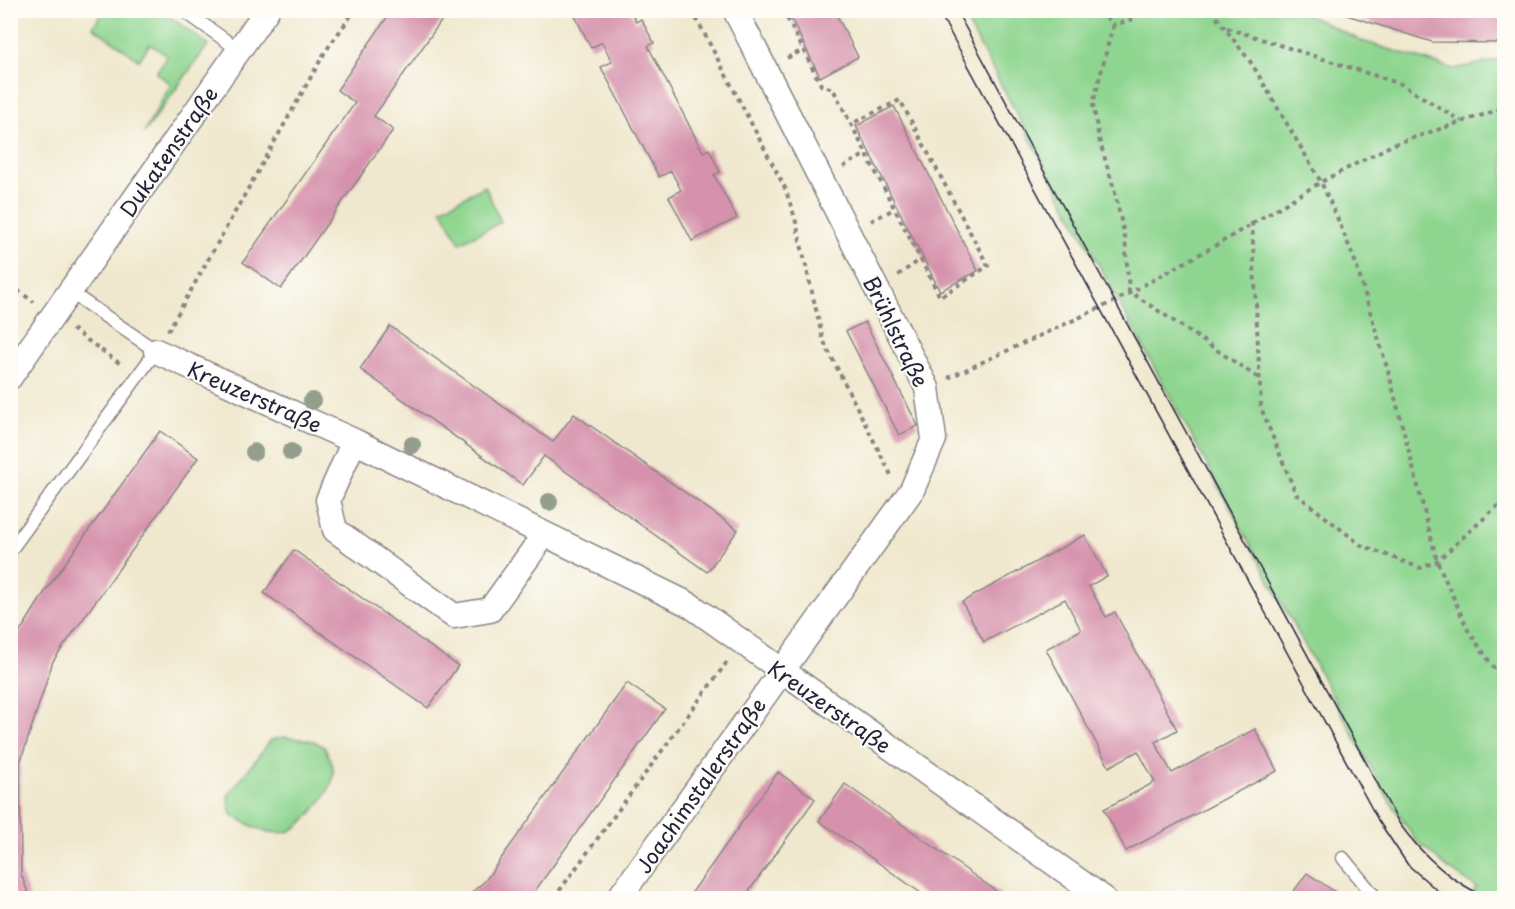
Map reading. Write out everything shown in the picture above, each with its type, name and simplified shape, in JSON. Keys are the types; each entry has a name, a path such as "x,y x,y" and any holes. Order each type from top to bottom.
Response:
{"street":[{"name":"Dukatenstraße","path":"10,377 267,10"},
{"name":"Brühlstraße","path":"735,10 927,388 934,439 912,490 781,672"},
{"name":"Kreuzerstraße","path":"156,351 354,441 690,605 781,672 1104,898"},
{"path":"354,441 328,500 335,530 454,615 490,610 544,535"},
{"name":"Joachimstalerstraße","path":"620,898 781,672"}],"lane":[{"path":"183,10 239,50"},
{"path":"10,551 156,351 70,292"},
{"path":"1343,858 1376,898"}],"path":[{"path":"156,351 324,52 355,10"},
{"path":"692,10 785,188 795,218 823,340 893,480"},
{"path":"783,10 821,85 833,89 851,124 940,297 988,266 900,100 851,124"},
{"path":"1100,10 1113,26"},
{"path":"1113,26 1134,19 1141,10"},
{"path":"1211,10 1227,28 1252,64 1321,182 1354,258 1389,374 1437,561 1468,630 1504,683"},
{"path":"1113,26 1093,104 1099,140 1114,189 1125,238 1129,291"},
{"path":"1227,28 1328,58 1401,84 1461,121"},
{"path":"793,55 803,50"},
{"path":"927,388 1101,308 1220,243 1321,182 1394,144 1504,108"},
{"path":"1252,222 1262,408 1296,494 1361,545 1420,568 1437,561 1504,500"},
{"path":"1129,291 1260,379"},
{"path":"554,898 741,643"}],"green space":[{"path":"103,11 114,14 118,11 162,11 208,45 144,133 171,84 156,73 167,56 150,44 139,60 93,27"},
{"path":"961,11 1300,11 1362,41 1454,69 1504,59 1504,898 1468,898 1477,888 1447,868 1415,839 1386,795"},
{"path":"485,186 501,222 460,243 441,209"},
{"path":"284,737 314,741 324,747 330,758 333,777 322,800 308,817 293,829 280,833 265,831 231,814 228,796 271,740"}],"building":[{"path":"392,10 449,10 374,116 393,130 281,289 243,262 355,103 337,90"},
{"path":"572,10 630,10 636,22 641,19 654,43 648,46 703,152 709,149 720,172 714,175 737,218 692,241 669,197 681,190 671,171 659,177 601,67 612,62 602,42 591,48"},
{"path":"787,10 834,10 858,57 820,77"},
{"path":"1331,10 1504,10 1504,43 1432,42"},
{"path":"894,106 978,271 940,291 856,126"},
{"path":"865,322 918,426 899,435 846,331"},
{"path":"390,326 553,442 574,414 738,530 707,572 544,456 523,485 360,369"},
{"path":"160,431 198,458 53,661 20,763 21,874 30,898 10,898 10,648 46,590"},
{"path":"1085,535 1107,576 1089,586 1106,617 1115,612 1177,730 1155,742 1172,773 1255,729 1277,771 1126,851 1104,809 1155,782 1138,751 1109,767 1046,649 1081,630 1065,599 984,642 962,602"},
{"path":"294,550 458,666 428,708 264,593"},
{"path":"627,683 665,709 530,898 465,898 485,881"},
{"path":"778,772 815,799 744,898 688,898"},
{"path":"845,784 1006,898 928,898 819,821"},
{"path":"1307,873 1344,898 1289,898"}],"tram line":[{"path":"938,10 1378,820 1408,865 1446,898"},
{"path":"956,10 1399,823 1417,846 1438,866 1462,884 1488,898"}]}
